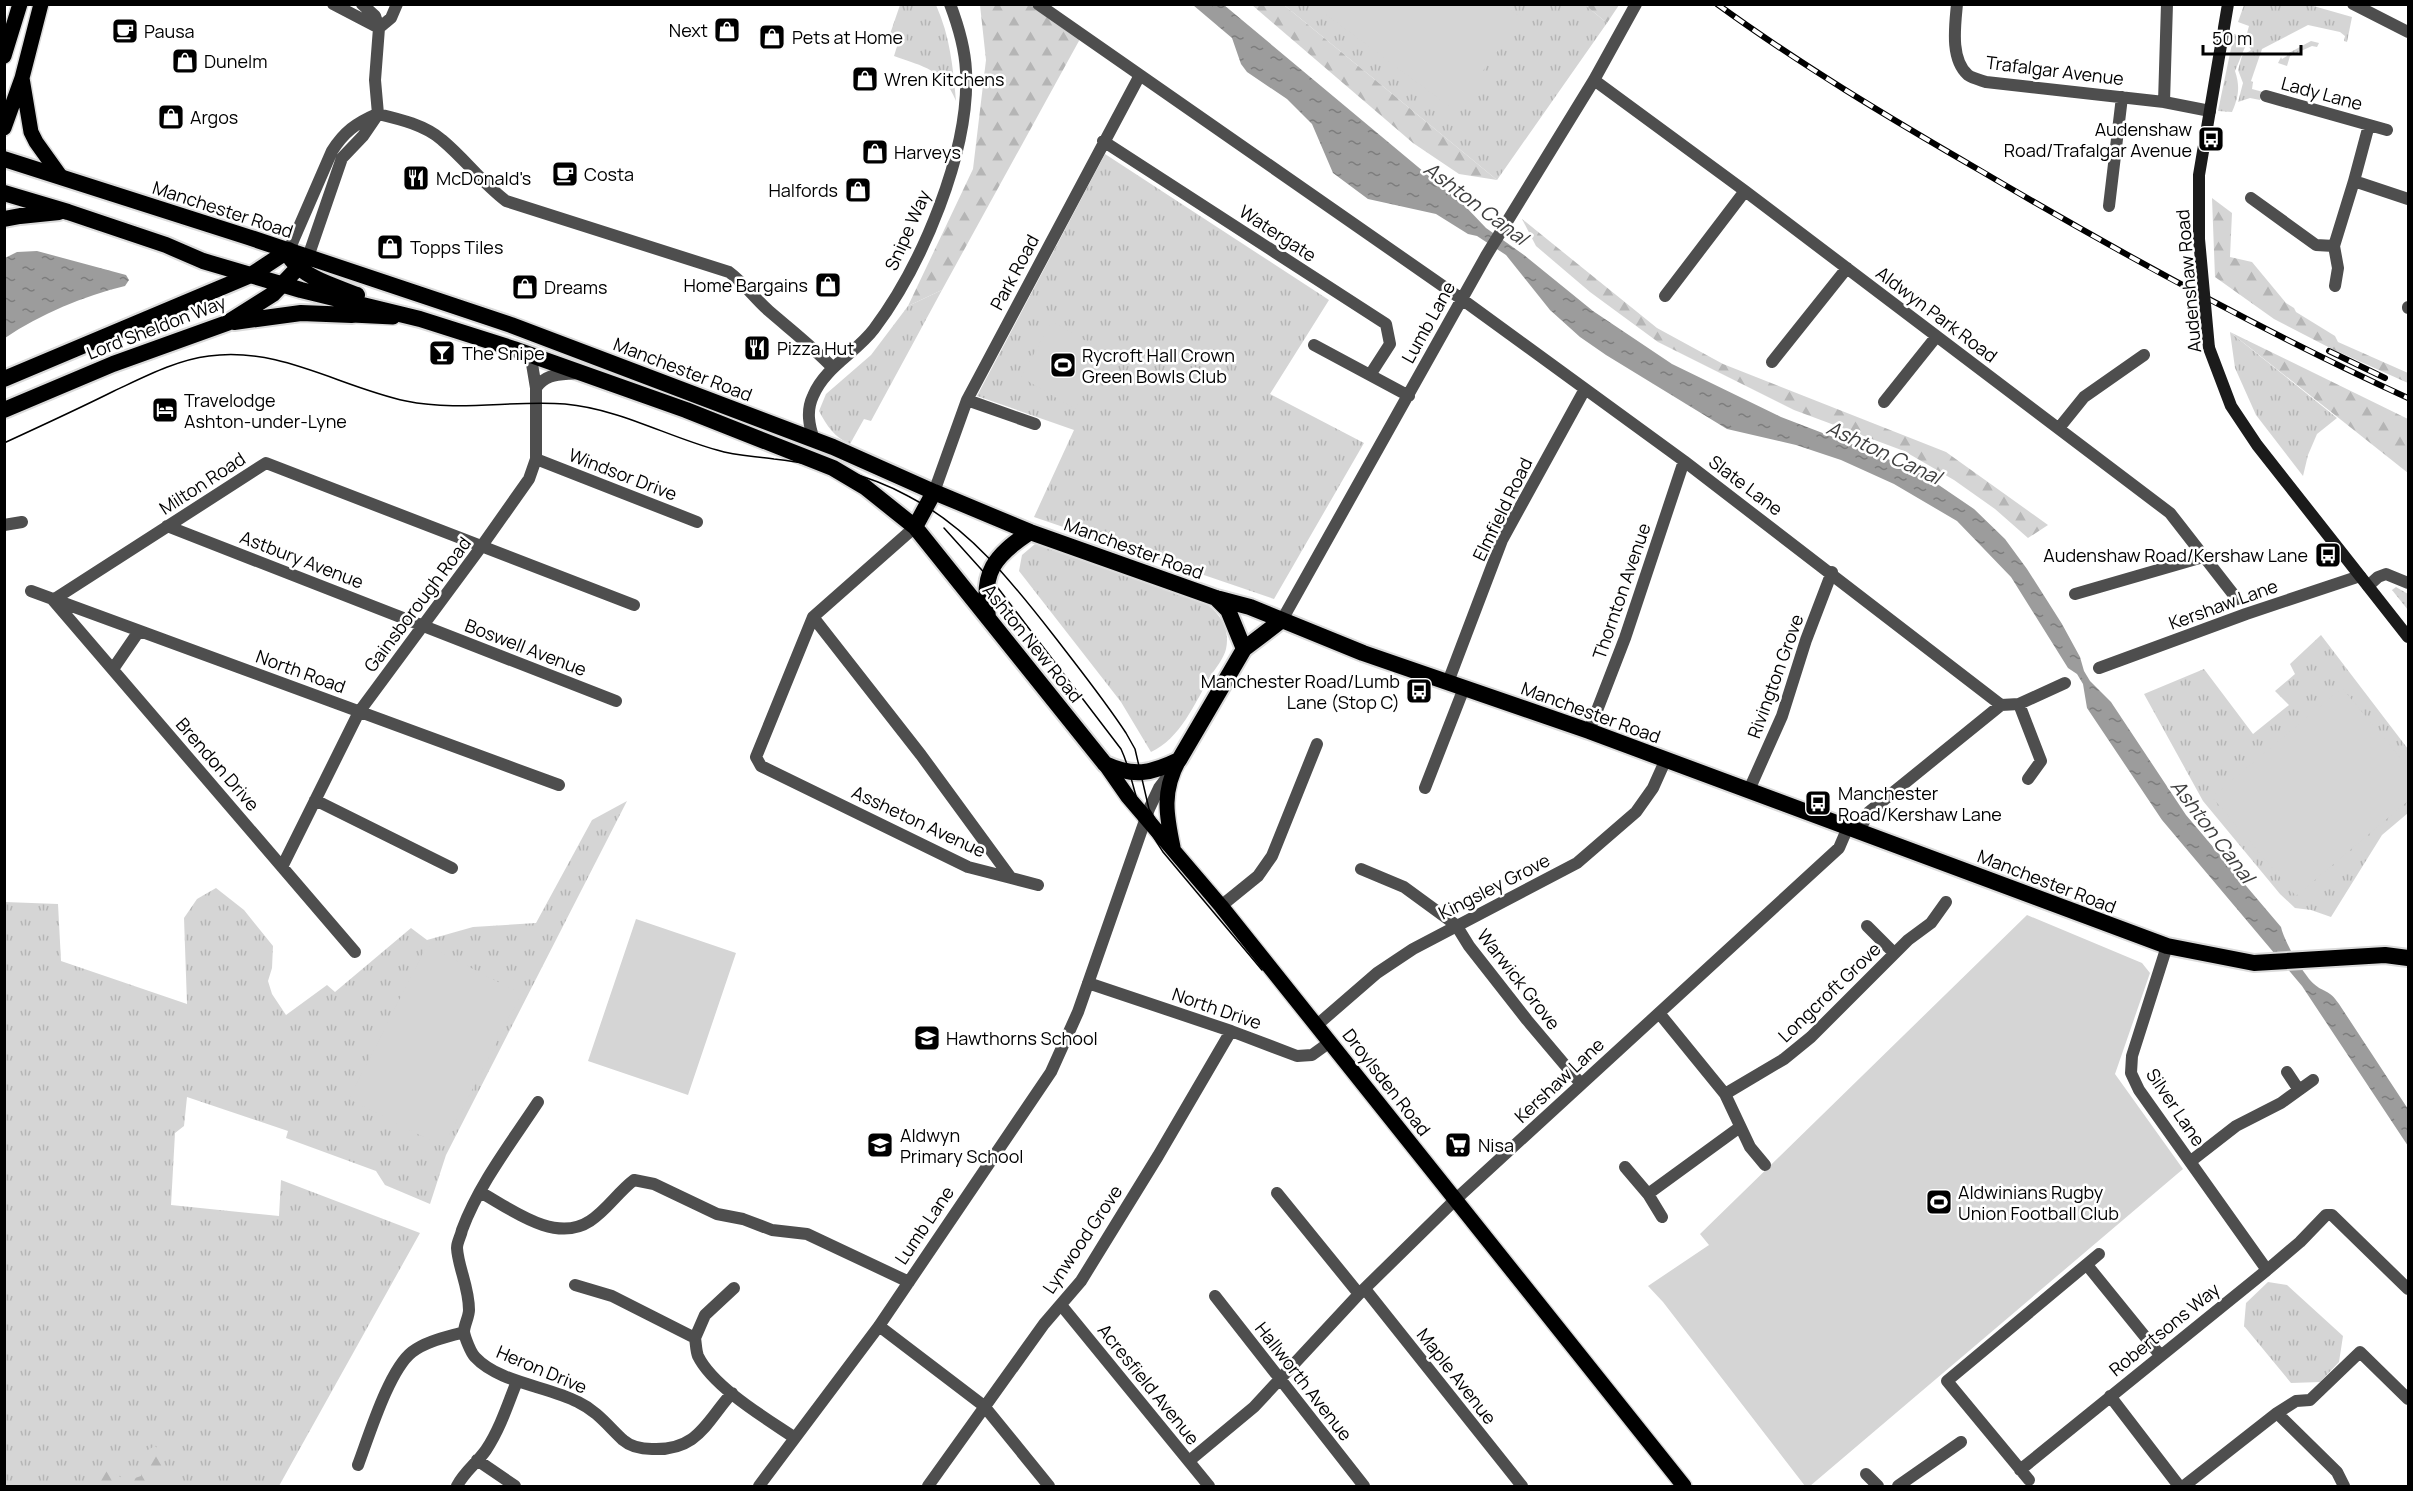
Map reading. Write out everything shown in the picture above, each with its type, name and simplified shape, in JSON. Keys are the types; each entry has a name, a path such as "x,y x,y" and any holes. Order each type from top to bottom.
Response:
{"highway":[{"name":"Manchester Road","path":"4,159 289,250 303,262 511,325 814,440 1030,532 1216,598 1250,607 1364,653 1590,731 2167,946 2254,963 2385,955 2409,958"},
{"name":"Manchester Road","path":"4,193 69,212 203,261 420,319 528,353 686,410 832,468 855,480 882,500"},
{"path":"4,219 69,212"},
{"name":"Lord Sheldon Way","path":"4,379 251,275 289,250"},
{"name":"Lord Sheldon Way","path":"4,410 113,364 227,323 273,294 303,262"},
{"path":"303,262 318,280 420,319"},
{"path":"227,323 301,313 352,315"},
{"path":"915,527 934,492"},
{"name":"Ashton New Road","path":"882,500 915,527 1105,764"},
{"path":"988,618 987,575 990,568 1008,548 1030,532"},
{"path":"1216,598 1228,610 1244,649"},
{"name":"Lumb Lane","path":"1176,765 1244,649 1282,620"},
{"path":"1105,764 1140,774 1176,765"}],"main road":[{"path":"4,56 20,4"},
{"path":"4,128 22,78 41,4"},
{"name":"Audenshaw Road","path":"2228,4 2199,175 2199,239 2208,348 2231,406 2257,445 2409,638"},
{"path":"22,78 31,132 61,177"},
{"path":"352,315 420,319"},
{"name":"Ashton New Road","path":"1105,764 1128,797 1147,817"},
{"name":"Lumb Lane","path":"1173,847 1165,803 1176,765"},
{"name":"Droylsden Road","path":"1147,817 1317,1025 1684,1486"}],"street":[{"path":"333,4 379,28"},
{"path":"303,262 342,158 363,136 378,114 375,80 379,28 375,16 362,4"},
{"path":"379,28 391,18 397,4"},
{"name":"Snipe Way","path":"814,440 808,417 813,396 822,380 833,368 861,345 895,297 929,231 948,177 964,109 966,70 962,42 950,4"},
{"path":"1038,4 1463,300"},
{"name":"Lumb Lane","path":"1282,620 1486,256 1594,81 1636,4"},
{"name":"Trafalgar Avenue","path":"1957,4 1955,22 1957,60 1968,75 1986,82 2164,102 2210,111"},
{"path":"2164,102 2167,4"},
{"path":"2353,4 2409,32"},
{"name":"Park Road","path":"934,492 966,400 1140,75"},
{"name":"Aldwyn Park Road","path":"1594,81 1745,191 2170,513 2237,599"},
{"name":"Lady Lane","path":"2266,96 2387,130"},
{"path":"2109,206 2122,97"},
{"path":"289,250 332,151 341,137 356,123 378,114 408,122 441,138 493,191 506,201 729,272 833,368"},
{"name":"Lady Lane","path":"2334,246 2369,125"},
{"name":"Watergate","path":"1103,141 1386,324 1390,344 1370,375"},
{"path":"2354,181 2409,199"},
{"path":"1665,296 1745,191"},
{"path":"2251,198 2316,245 2334,246 2338,268 2336,285"},
{"path":"1772,362 1847,268"},
{"name":"Slate Lane","path":"1463,300 1832,572 2001,705"},
{"path":"1884,402 1936,337"},
{"path":"1314,345 1409,396"},
{"name":"Gainsborough Road","path":"282,867 359,712 482,548 529,479 536,459 536,388 528,353"},
{"path":"2059,428 2084,398 2144,355"},
{"path":"536,388 542,379 550,376 581,372"},
{"name":"Elmfield Road","path":"1448,682 1502,540 1585,389"},
{"path":"966,400 1035,424"},
{"name":"Windsor Drive","path":"536,459 697,522"},
{"name":"Thornton Avenue","path":"1590,731 1625,638 1684,461"},
{"name":"Milton Road","path":"53,600 266,462 482,548"},
{"path":"4,525 22,522"},
{"name":"Astbury Avenue","path":"167,526 423,626"},
{"name":"Assheton Avenue","path":"915,527 813,617 756,757 760,766 968,867 1011,878"},
{"path":"482,548 634,605"},
{"path":"2075,594 2203,557"},
{"name":"Rivington Grove","path":"1749,790 1782,716 1806,640 1832,572"},
{"name":"Kershaw Lane","path":"2099,668 2246,614 2382,575 2392,575 2409,584"},
{"name":"North Road","path":"31,591 558,785"},
{"name":"Brendon Drive","path":"53,600 355,952"},
{"name":"Assheton Avenue","path":"813,617 921,755 1011,878"},
{"name":"Boswell Avenue","path":"423,626 616,701"},
{"path":"113,669 139,631"},
{"path":"2001,705 2019,704 2065,683"},
{"path":"1425,788 1464,688"},
{"path":"2019,704 2041,761 2028,779"},
{"name":"Kershaw Lane","path":"1189,1461 1254,1407 1362,1291 1455,1200 1839,848 1869,812 2001,705"},
{"path":"1221,906 1258,876 1272,856 1317,744"},
{"name":"Kingsley Grove","path":"1317,1025 1377,973 1413,949 1577,863 1636,812 1653,788 1666,759"},
{"name":"Lumb Lane","path":"759,1486 879,1326 1051,1072 1078,1012 1147,817 1159,788 1176,765"},
{"path":"315,800 452,868"},
{"name":"Warwick Grove","path":"1361,869 1404,887 1455,925 1527,1020 1581,1084"},
{"path":"1011,878 1038,885"},
{"name":"Longcroft Grove","path":"1725,1094 1784,1059 1812,1037 1894,953 1931,923 1946,902"},
{"path":"1867,926 1894,953"},
{"name":"Silver Lane","path":"2167,946 2132,1056 2131,1073 2139,1090 2267,1269"},
{"name":"North Drive","path":"1088,983 1231,1031 1297,1056 1312,1055 1330,1042"},
{"path":"1659,1013 1725,1094 1750,1147 1765,1165"},
{"name":"Lynwood Grove","path":"928,1486 1044,1324 1081,1281 1231,1031"},
{"path":"2287,1072 2300,1090"},
{"path":"2191,1161 2236,1126 2281,1103 2313,1080"},
{"path":"358,1465 388,1389 402,1363 413,1351 431,1342 464,1332 469,1311 457,1246 468,1215 480,1192 538,1102"},
{"path":"1648,1194 1740,1127"},
{"path":"1625,1167 1648,1194 1662,1217"},
{"path":"480,1192 547,1227 567,1229 581,1226 592,1220 634,1180 654,1184 717,1214 742,1219 772,1230 807,1234 909,1282"},
{"name":"Maple Avenue","path":"1277,1193 1362,1291 1516,1484"},
{"name":"Robertsons Way","path":"2020,1470 2267,1269 2329,1214 2409,1289"},
{"path":"2029,1480 1947,1381 2099,1254"},
{"path":"2087,1265 2160,1355"},
{"path":"575,1285 612,1296 695,1338"},
{"path":"734,1288 705,1315 695,1338 697,1356 711,1375 732,1393 795,1438"},
{"name":"Hallworth Avenue","path":"1215,1296 1364,1486"},
{"name":"Acresfield Avenue","path":"1061,1305 1209,1486"},
{"path":"879,1326 984,1406 1049,1486"},
{"name":"Heron Drive","path":"464,1332 474,1356 491,1368 517,1381 578,1401 603,1418 624,1441 639,1449 664,1450 691,1442 732,1393"},
{"path":"2184,1486 2277,1413 2296,1401 2310,1400 2360,1352 2409,1399"},
{"path":"457,1486 462,1475 485,1452 517,1381"},
{"path":"2110,1396 2179,1486"},
{"path":"2277,1413 2337,1472 2344,1486"},
{"path":"1898,1486 1961,1442"},
{"path":"477,1460 515,1486"},
{"path":"1866,1474 1878,1486"}],"green space":[{"path":"1312,4 1503,5 1522,18 1454,110"},
{"path":"900,5 936,5 948,40 956,101 951,90 939,76 894,56 899,40 889,37"},
{"path":"980,5 1030,5 1080,39 942,290 908,306 973,169 986,60"},
{"path":"1252,5 1284,5 1497,180 1459,174 1413,143"},
{"path":"1284,5 1585,5 1607,23 1497,180"},
{"path":"1585,5 1619,5 1607,23"},
{"path":"2244,5 2310,5 2352,17 2347,42 2344,41 2345,36 2340,32 2308,25 2262,49 2251,81 2253,82 2252,89 2263,92 2260,100 2250,98 2238,102 2243,83 2238,70 2242,56 2251,50 2244,39 2249,26 2238,22"},
{"path":"2234,34 2241,36 2245,47 2235,71 2238,81 2237,96 2232,112 2218,111"},
{"path":"2311,41 2319,43 2317,47 2312,46 2290,56 2287,66 2278,63 2281,57 2282,59"},
{"path":"1105,154 1329,300 1270,394 1364,443 1274,599 1034,517 1074,430 977,396"},
{"path":"2212,198 2232,213 2230,257 2252,262 2296,312 2335,336 2338,342 2408,373 2408,383 2332,349 2274,319 2215,277"},
{"path":"1522,219 1657,328 1723,364 1946,452 2048,525 2028,538 1995,509 1954,480 1904,451 1794,410 1658,342 1590,292 1536,246"},
{"path":"942,290 871,421 864,419 850,444 840,438 828,426 819,411 826,394 871,355 908,306"},
{"name":"Rycroft Hall Crown Green Bowls Club","path":"1052,321 1106,353 1075,409 1021,377"},
{"path":"2230,332 2337,418 2317,434 2308,455 2303,476 2256,415 2235,368"},
{"path":"2230,332 2408,419 2408,473"},
{"path":"1035,544 1208,605 1224,624 1227,642 1223,656 1186,719 1170,738 1151,752 1121,702 1019,571 1022,555"},
{"path":"2396,587 2408,594 2408,610 2392,590"},
{"path":"2321,635 2408,749 2408,813 2382,835 2331,917 2311,910 2295,908 2280,894 2203,801 2144,694 2204,669 2253,734 2289,705 2275,691 2295,674 2290,664"},
{"path":"2342,688 2408,767 2408,801 2296,896 2212,797"},
{"path":"627,801 446,1155 430,1204 385,1185 376,1171 286,1138 288,1131 187,1097 184,1126 175,1133 171,1205 279,1216 281,1180 420,1233 279,1486 5,1486 5,902 58,904 61,961 187,1004 184,918 197,899 216,888 244,910 273,946 272,968 268,981 272,994 286,1015 327,985 335,992 411,928 427,940 473,927 536,923 592,820"},
{"name":"Aldwinians Rugby Union Football Club","path":"2027,915 2142,963 2150,973 2115,1074 2183,1169 1810,1486 1805,1486 1663,1302 1648,1286 1709,1245 1700,1234"},
{"path":"636,919 736,953 688,1095 588,1061"},
{"path":"427,945 521,994 443,1147 349,1099"},
{"path":"2268,1282 2287,1285 2343,1336 2339,1362 2320,1382 2291,1383 2244,1326 2246,1303"},
{"path":"155,1446 162,1453 162,1475 152,1486 95,1486 91,1481 106,1467 126,1481 141,1476 142,1453"}],"water":[{"path":"1193,5 1224,5 1466,207 1486,228 1524,255 1593,311 1672,364 1781,417 1924,475 1974,509 2005,539 2027,569 2062,624 2090,681 2111,702 2186,815 2281,927 2290,949 2310,979 2329,993 2339,1004 2408,1109 2408,1146 2302,986 2162,820 2087,708 2083,684 2077,674 2068,668 2011,577 1957,521 1894,484 1841,460 1796,445 1727,429 1580,337 1550,310 1506,255 1477,236 1468,234 1436,214 1368,199 1333,173 1312,124 1287,99 1247,72 1241,64 1232,38"},
{"path":"37,251 126,275 129,280 125,286 94,295 48,314 5,338 5,258 17,252"}],"tram line":[{"path":"4,443 172,365 197,358 235,354 285,362 381,395 406,401 446,406 565,404 604,411 724,452 809,464 859,475 892,488 931,509 991,560 1075,664 1118,721 1135,749 1149,809 1173,847 1330,1042 1452,1203 1684,1486"},
{"path":"944,528 998,588 1121,749 1142,815 1156,842 1262,970"}],"railway":[{"path":"1717,4 1781,49 1847,91 2086,232 2299,346 2408,398"},
{"path":"2329,351 2385,378"}],"place":[{"name":"Next","path":"727,30"},
{"name":"Pausa","path":"125,31"},
{"name":"Pets at Home","path":"772,37"},
{"name":"Dunelm","path":"185,61"},
{"name":"Wren Kitchens","path":"865,79"},
{"name":"Argos","path":"171,117"},
{"name":"Audenshaw Road/Trafalgar Avenue","path":"2211,139"},
{"name":"Harveys","path":"875,152"},
{"name":"Costa","path":"565,174"},
{"name":"McDonald's","path":"416,178"},
{"name":"Halfords","path":"858,190"},
{"name":"Topps Tiles","path":"390,247"},
{"name":"Home Bargains","path":"828,285"},
{"name":"Dreams","path":"525,287"},
{"name":"Pizza Hut","path":"757,348"},
{"name":"The Snipe","path":"442,353"},
{"name":"Rycroft Hall Crown Green Bowls Club","path":"1063,365"},
{"name":"Travelodge Ashton-under-Lyne","path":"165,410"},
{"name":"Audenshaw Road/Kershaw Lane","path":"2328,555"},
{"name":"Manchester Road/Lumb Lane (Stop C)","path":"1419,691"},
{"name":"Manchester Road/Kershaw Lane","path":"1818,803"},
{"name":"Hawthorns School","path":"927,1038"},
{"name":"Aldwyn Primary School","path":"880,1145"},
{"name":"Nisa","path":"1458,1145"},
{"name":"Aldwinians Rugby Union Football Club","path":"1939,1202"}],"water label":[{"name":"Ashton Canal","path":"1476,203"},
{"name":"Ashton Canal","path":"1884,452"},
{"name":"Ashton Canal","path":"2213,831"}]}
